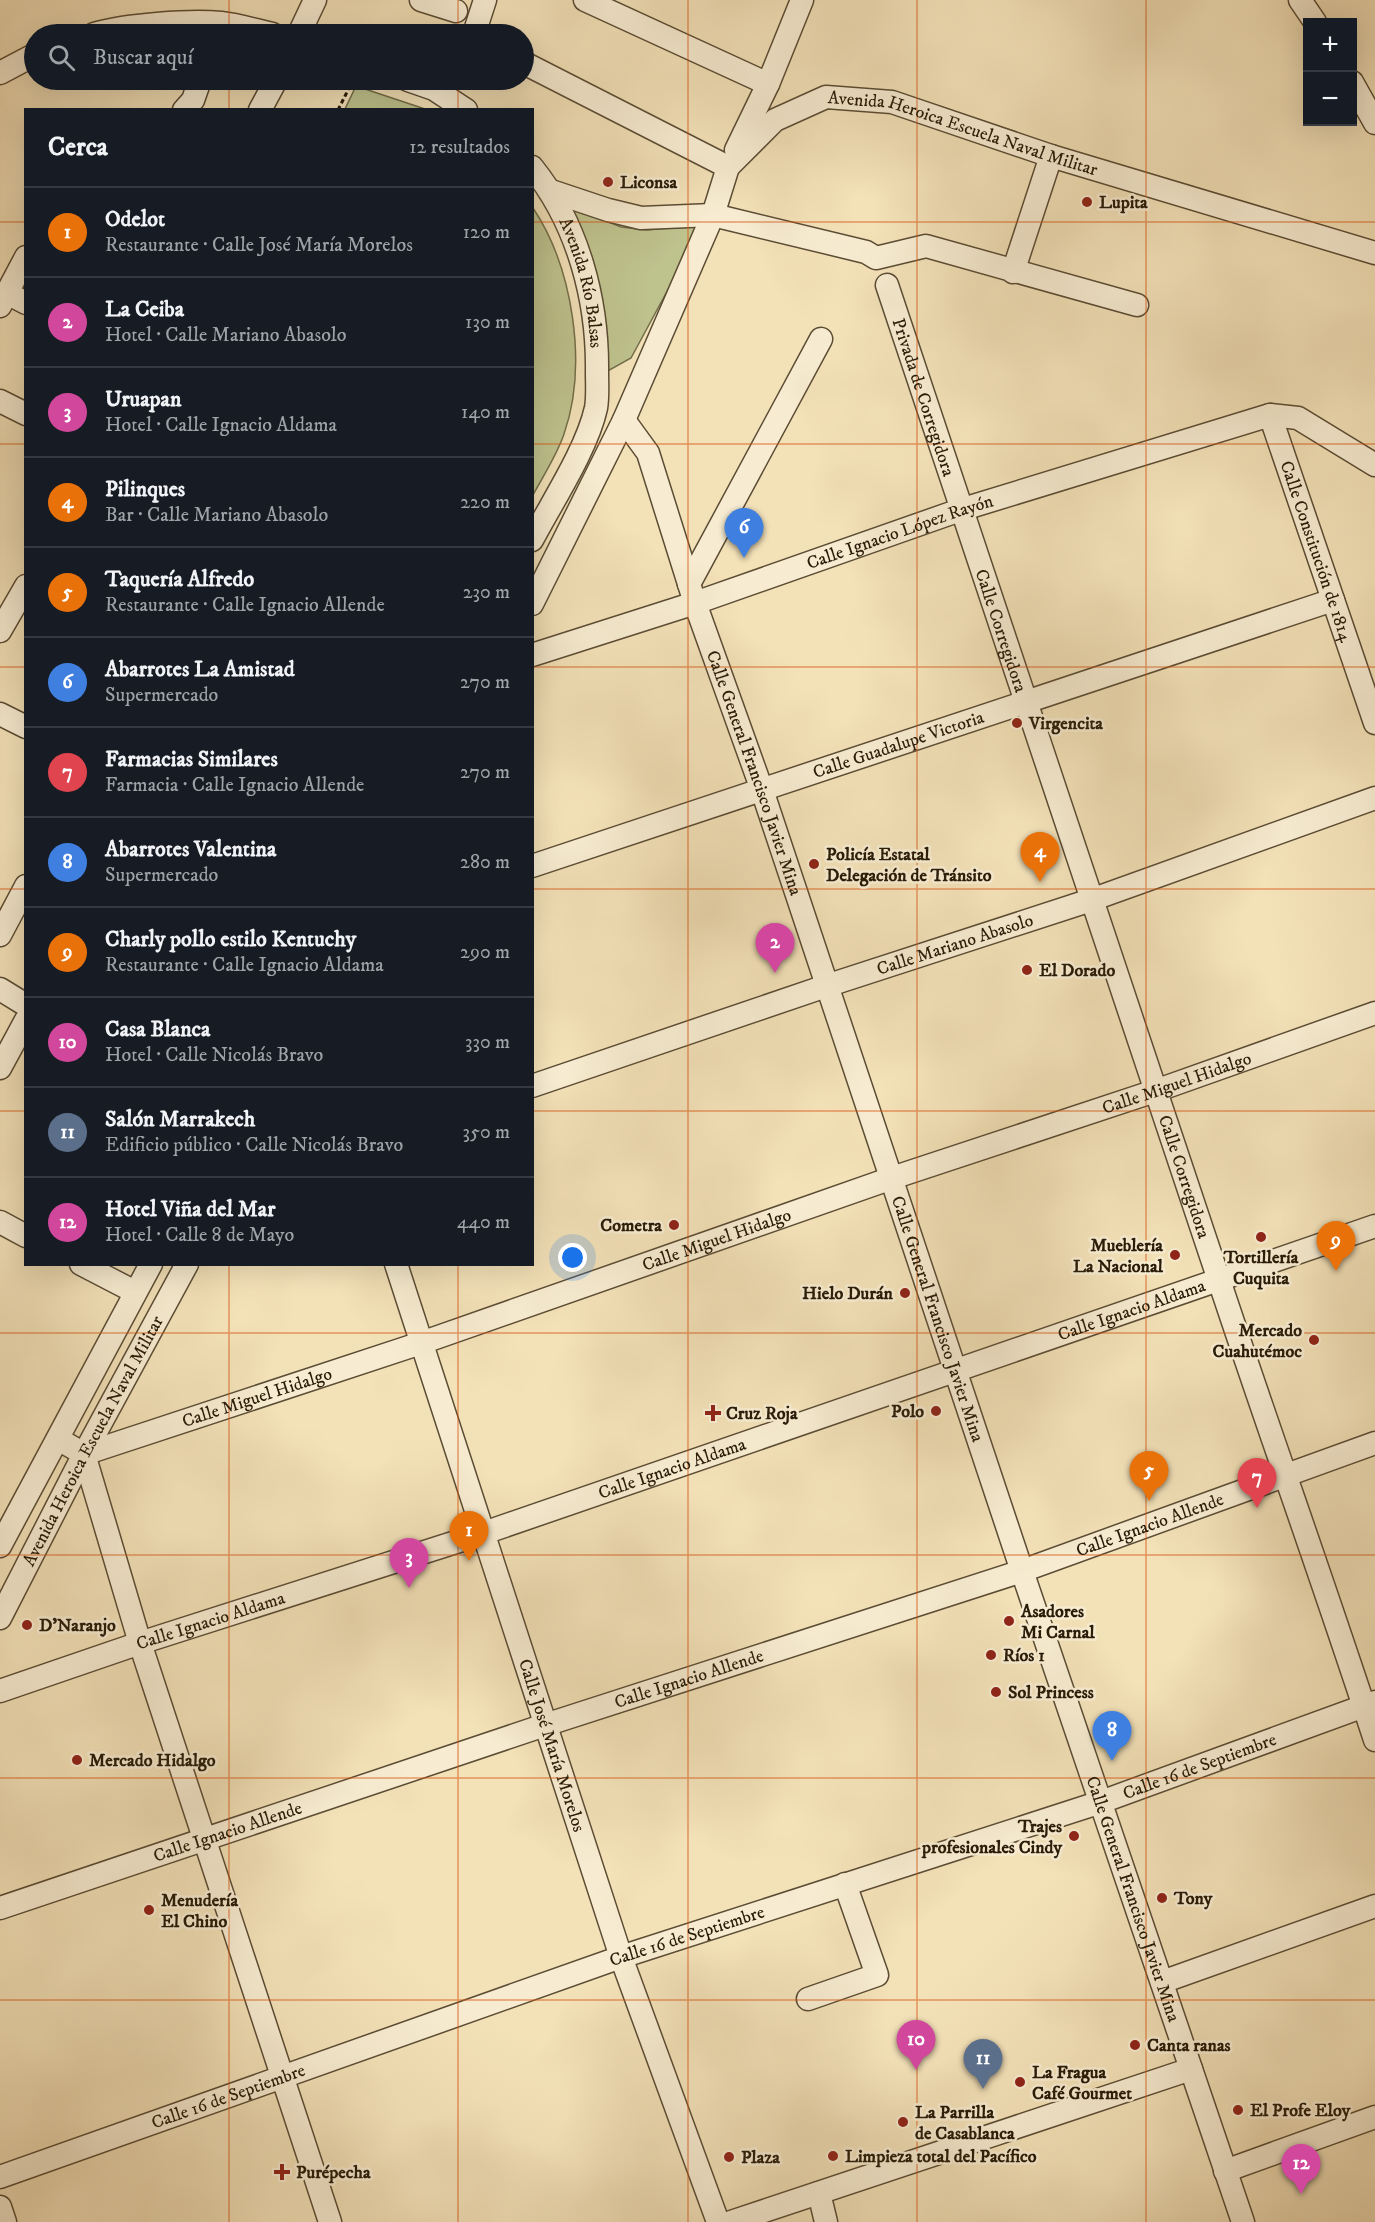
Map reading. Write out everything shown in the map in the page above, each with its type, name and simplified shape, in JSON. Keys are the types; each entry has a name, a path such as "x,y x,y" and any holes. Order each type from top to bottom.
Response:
{"street":[{"path":"304,24 315,0"},
{"path":"421,0 456,11"},
{"path":"477,24 485,0"},
{"path":"585,0 768,84"},
{"path":"534,68 728,167 768,84 802,0"},
{"path":"1300,0 1312,18"},
{"path":"0,73 24,60"},
{"path":"1357,89 1375,123"},
{"path":"186,108 193,100 196,90"},
{"path":"261,108 271,90"},
{"path":"439,90 458,96"},
{"name":"Avenida Heroica Escuela Naval Militar","path":"534,600 624,420 713,215 728,167 775,120 826,97 892,102 1051,156 1375,253"},
{"path":"1013,272 1051,156"},
{"name":"Avenida Río Balsas","path":"534,170 551,191 580,258 594,305 597,349 596,408"},
{"path":"551,191 608,210 641,218 713,215 866,252 876,258 926,246 1137,305"},
{"path":"11,300 24,263"},
{"name":"Privada de Corregidora","path":"887,285 960,510"},
{"path":"692,594 821,339"},
{"path":"0,401 24,413"},
{"path":"534,536 582,444 596,408 624,420"},
{"path":"1270,414 1298,418 1375,465"},
{"name":"Calle Ignacio López Rayón","path":"534,654 692,594 1270,414"},
{"name":"Calle Constitución de 1814","path":"1270,414 1375,723"},
{"name":"Calle General Francisco Javier Mina","path":"624,420 648,453 692,594 762,790 1022,1571 1243,2222"},
{"name":"Calle Corregidora","path":"960,510 1091,900 1158,1089 1219,1281 1369,1704 1375,1740"},
{"path":"0,631 24,589"},
{"name":"Calle Guadalupe Victoria","path":"534,865 1027,704 1333,600"},
{"path":"0,714 24,726"},
{"name":"Calle Mariano Abasolo","path":"534,1085 826,986 1091,900 1375,798"},
{"path":"0,935 24,890"},
{"path":"0,989 24,1004"},
{"name":"Calle Miguel Hidalgo","path":"84,1454 421,1343 891,1178 1158,1089 1375,1013"},
{"path":"0,1068 24,1024"},
{"path":"0,1222 24,1235"},
{"name":"Calle Ignacio Aldama","path":"0,1691 140,1643 481,1533 1375,1226"},
{"path":"85,1266 135,1292"},
{"name":"Avenida Heroica Escuela Naval Militar","path":"2,1536 150,1266"},
{"name":"Avenida Heroica Escuela Naval Militar","path":"0,1618 84,1454 186,1266"},
{"name":"Calle José María Morelos","path":"397,1266 481,1533 621,1957 717,2222"},
{"path":"57,1439 84,1454 140,1643 330,2222"},
{"name":"Calle Ignacio Allende","path":"0,1908 545,1725 1022,1571 1375,1443"},
{"name":"Calle 16 de Septiembre","path":"0,2177 282,2075 621,1957 1101,1802 1369,1704"},
{"path":"808,1999 877,1975 845,1884"},
{"path":"1162,1982 1375,1906"},
{"path":"731,2222 1191,2069"},
{"path":"1226,2171 1375,2117"},
{"path":"819,2193 826,2222"},
{"path":"0,2207 6,2222"}],"path":[{"path":"339,108 348,90"}],"green space":[{"path":"354,90 368,90 422,108 345,108"},
{"path":"567,205 621,227 647,230 703,225 631,358 606,372 605,325 599,286 587,247"},
{"path":"534,210 547,232 567,288 575,348 575,378 571,407 564,434 554,458 534,493"}],"place":[{"name":"Liconsa","path":"608,182"},
{"name":"Lupita","path":"1087,202"},
{"name":"Abarrotes La Amistad","path":"744,558"},
{"name":"Virgencita","path":"1017,723"},
{"name":"Policía Estatal Delegación de Tránsito","path":"814,864"},
{"name":"Pilinques","path":"1040,882"},
{"name":"El Dorado","path":"1027,970"},
{"name":"La Ceiba","path":"775,973"},
{"name":"Cometra","path":"674,1225"},
{"name":"Tortillería Cuquita","path":"1261,1237"},
{"name":"Mueblería La Nacional","path":"1175,1255"},
{"name":"Charly pollo estilo Kentuchy","path":"1336,1271"},
{"name":"Hielo Durán","path":"905,1293"},
{"name":"Mercado Cuahutémoc","path":"1314,1340"},
{"name":"Polo","path":"936,1411"},
{"name":"Cruz Roja","path":"713,1413"},
{"name":"Taquería Alfredo","path":"1149,1501"},
{"name":"Farmacias Similares","path":"1257,1508"},
{"name":"Odelot","path":"469,1561"},
{"name":"Uruapan","path":"409,1588"},
{"name":"Asadores Mi Carnal","path":"1009,1621"},
{"name":"D'Naranjo","path":"27,1625"},
{"name":"Ríos 1","path":"991,1655"},
{"name":"Sol Princess","path":"996,1692"},
{"name":"Mercado Hidalgo","path":"77,1760"},
{"name":"Abarrotes Valentina","path":"1112,1761"},
{"name":"Trajes profesionales Cindy","path":"1074,1836"},
{"name":"Tony","path":"1162,1898"},
{"name":"Menudería El Chino","path":"149,1910"},
{"name":"Canta ranas","path":"1135,2045"},
{"name":"Casa Blanca","path":"916,2070"},
{"name":"La Fragua Café Gourmet","path":"1020,2082"},
{"name":"Salón Marrakech","path":"983,2089"},
{"name":"El Profe Eloy","path":"1238,2110"},
{"name":"La Parrilla de Casablanca","path":"903,2122"},
{"name":"Limpieza total del Pacífico","path":"833,2156"},
{"name":"Plaza","path":"729,2157"},
{"name":"Purépecha","path":"282,2172"},
{"name":"Hotel Viña del Mar","path":"1301,2194"}]}
